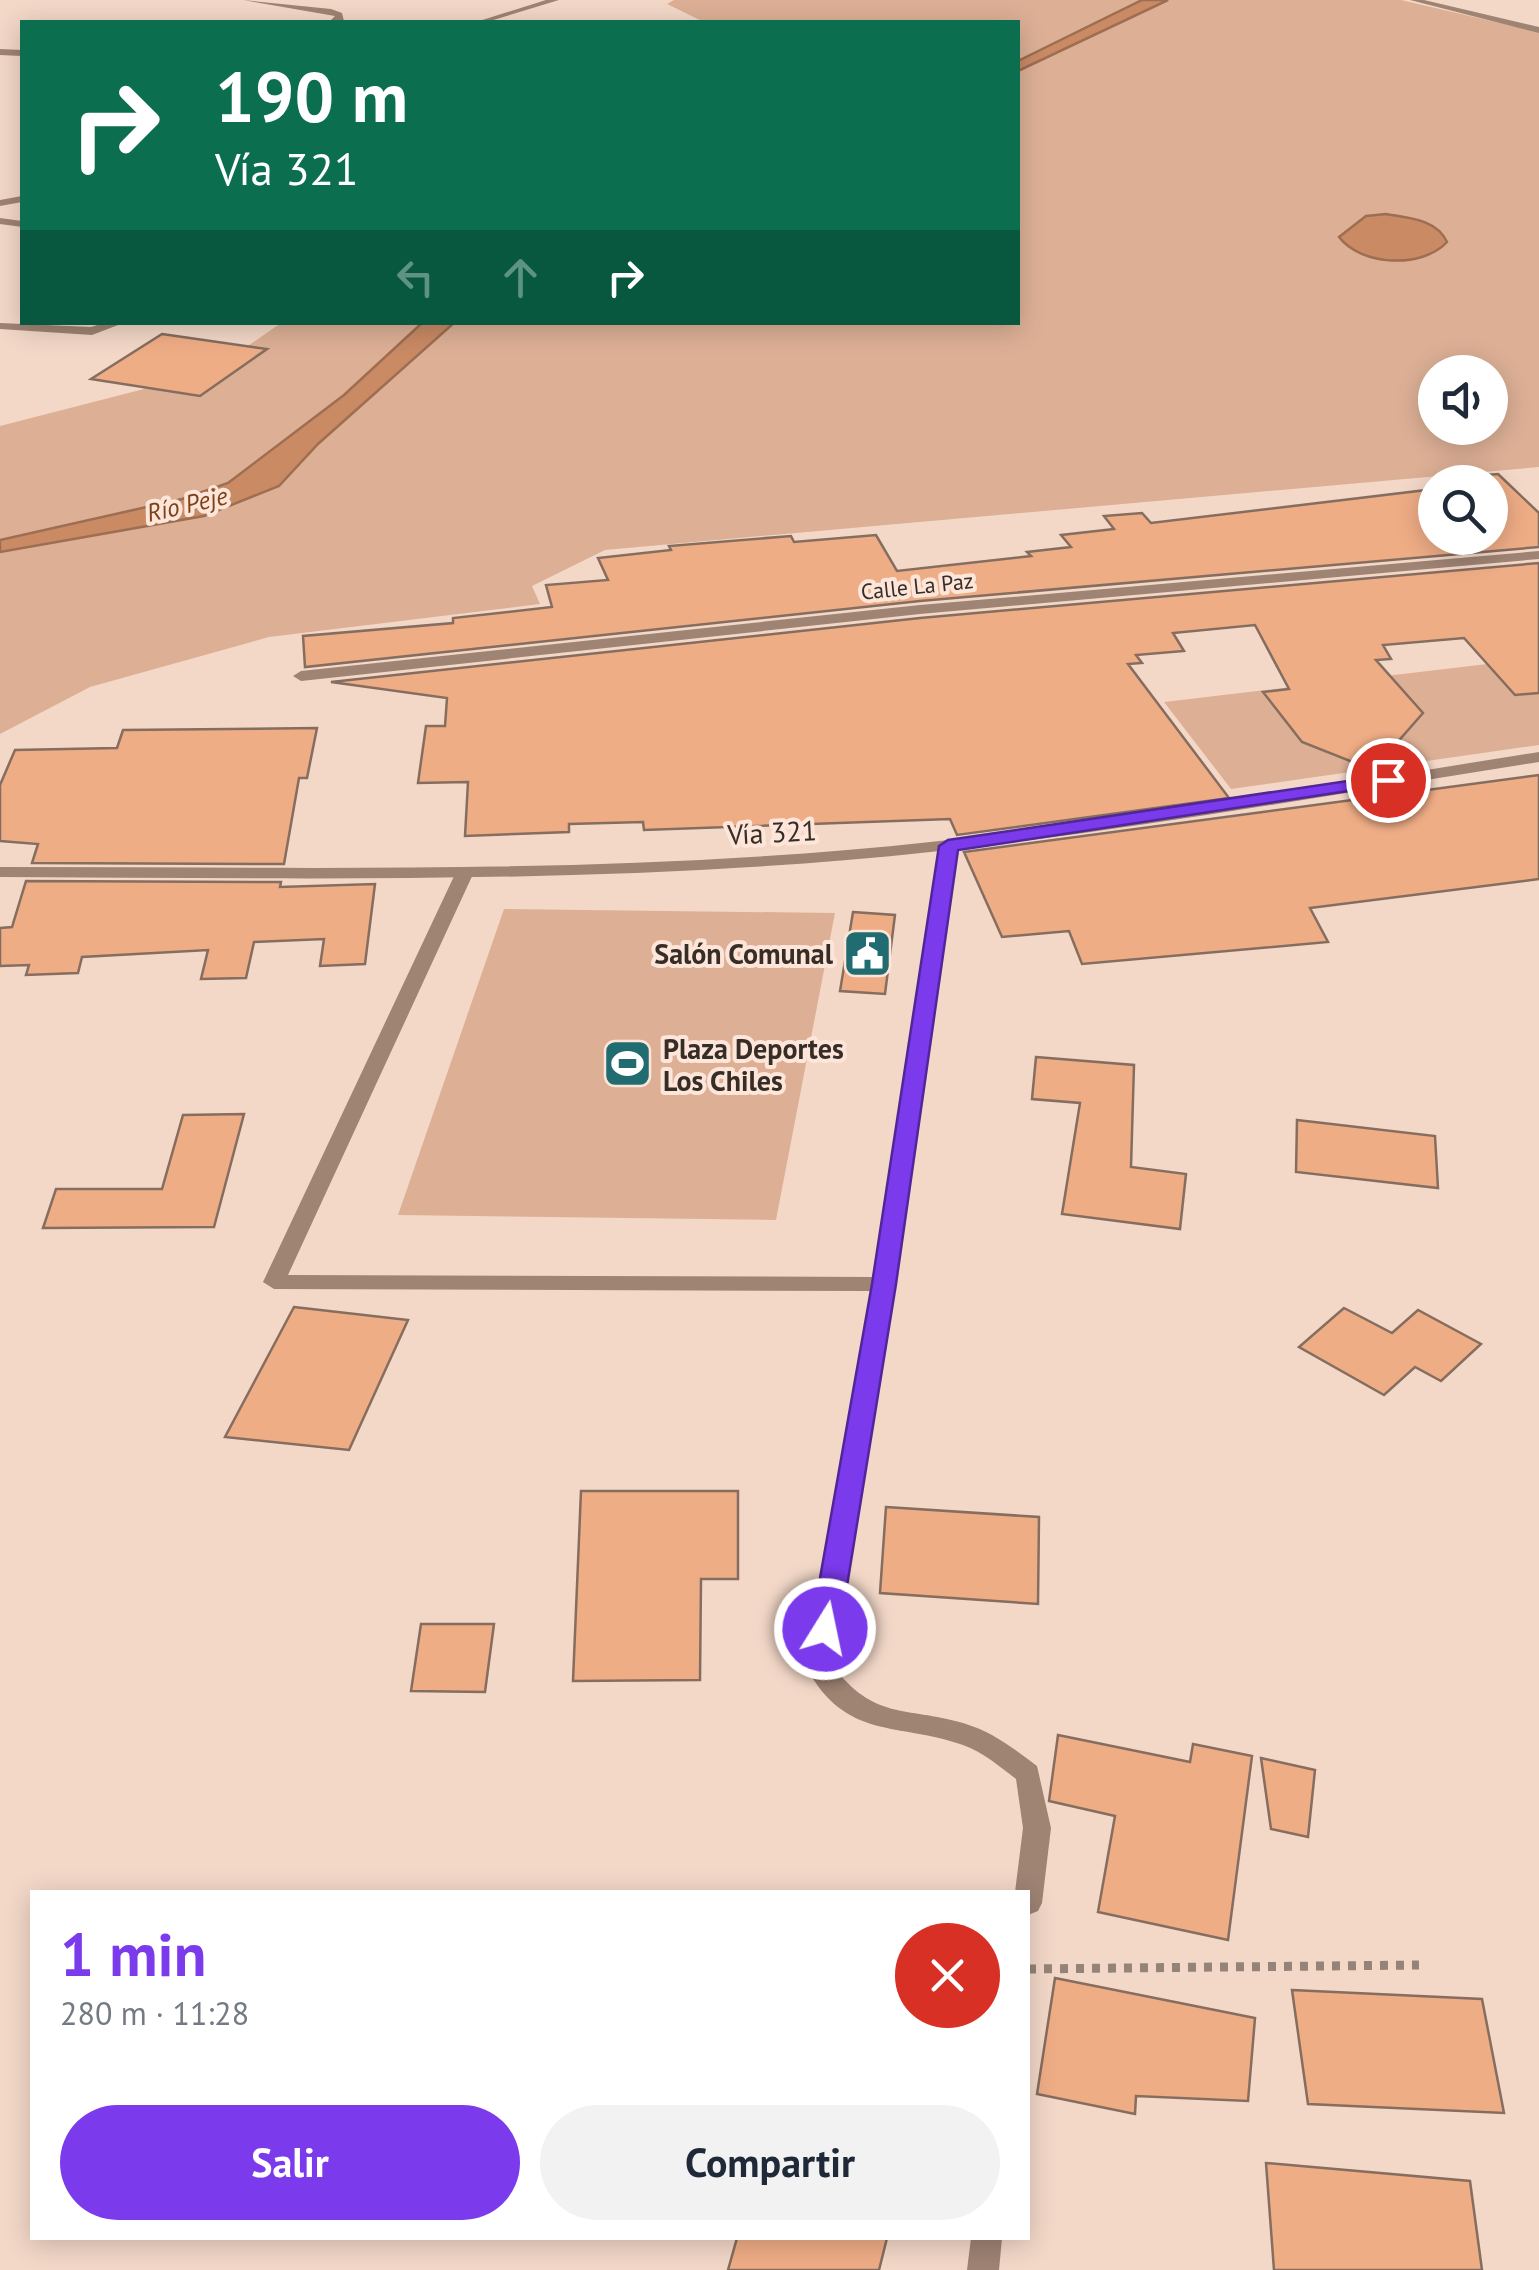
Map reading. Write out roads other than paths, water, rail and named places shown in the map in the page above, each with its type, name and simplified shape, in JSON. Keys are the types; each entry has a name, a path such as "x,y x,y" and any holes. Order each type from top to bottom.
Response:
{"street":[{"path":"248,0 331,12 339,15 340,20"},
{"path":"487,20 556,0"},
{"path":"1414,0 1539,30"},
{"path":"0,326 92,331 111,325"},
{"name":"Calle La Paz","path":"302,676 605,640 1097,591 1539,555"},
{"name":"Vía 321","path":"0,872 466,872 803,858 948,846 1539,757"},
{"path":"948,846 884,1284 819,1667 836,1695 877,1718 983,1741 1028,1774 1037,1828 1030,1890"},
{"path":"466,872 274,1282 884,1284"},
{"path":"984,2270 987,2240"}],"water":[{"path":"1142,0 1168,0 1020,70 1020,60"},
{"path":"1386,214 1429,224 1447,242 1423,257 1392,260 1362,254 1339,237 1366,216"},
{"name":"Río Peje","path":"420,325 452,325 318,444 279,486 204,516 0,552 0,540 182,499 228,483 344,395"}],"place":[{"name":"Salón Comunal","path":"868,953"},
{"name":"Plaza Deportes Los Chiles","path":"628,1064"}]}
